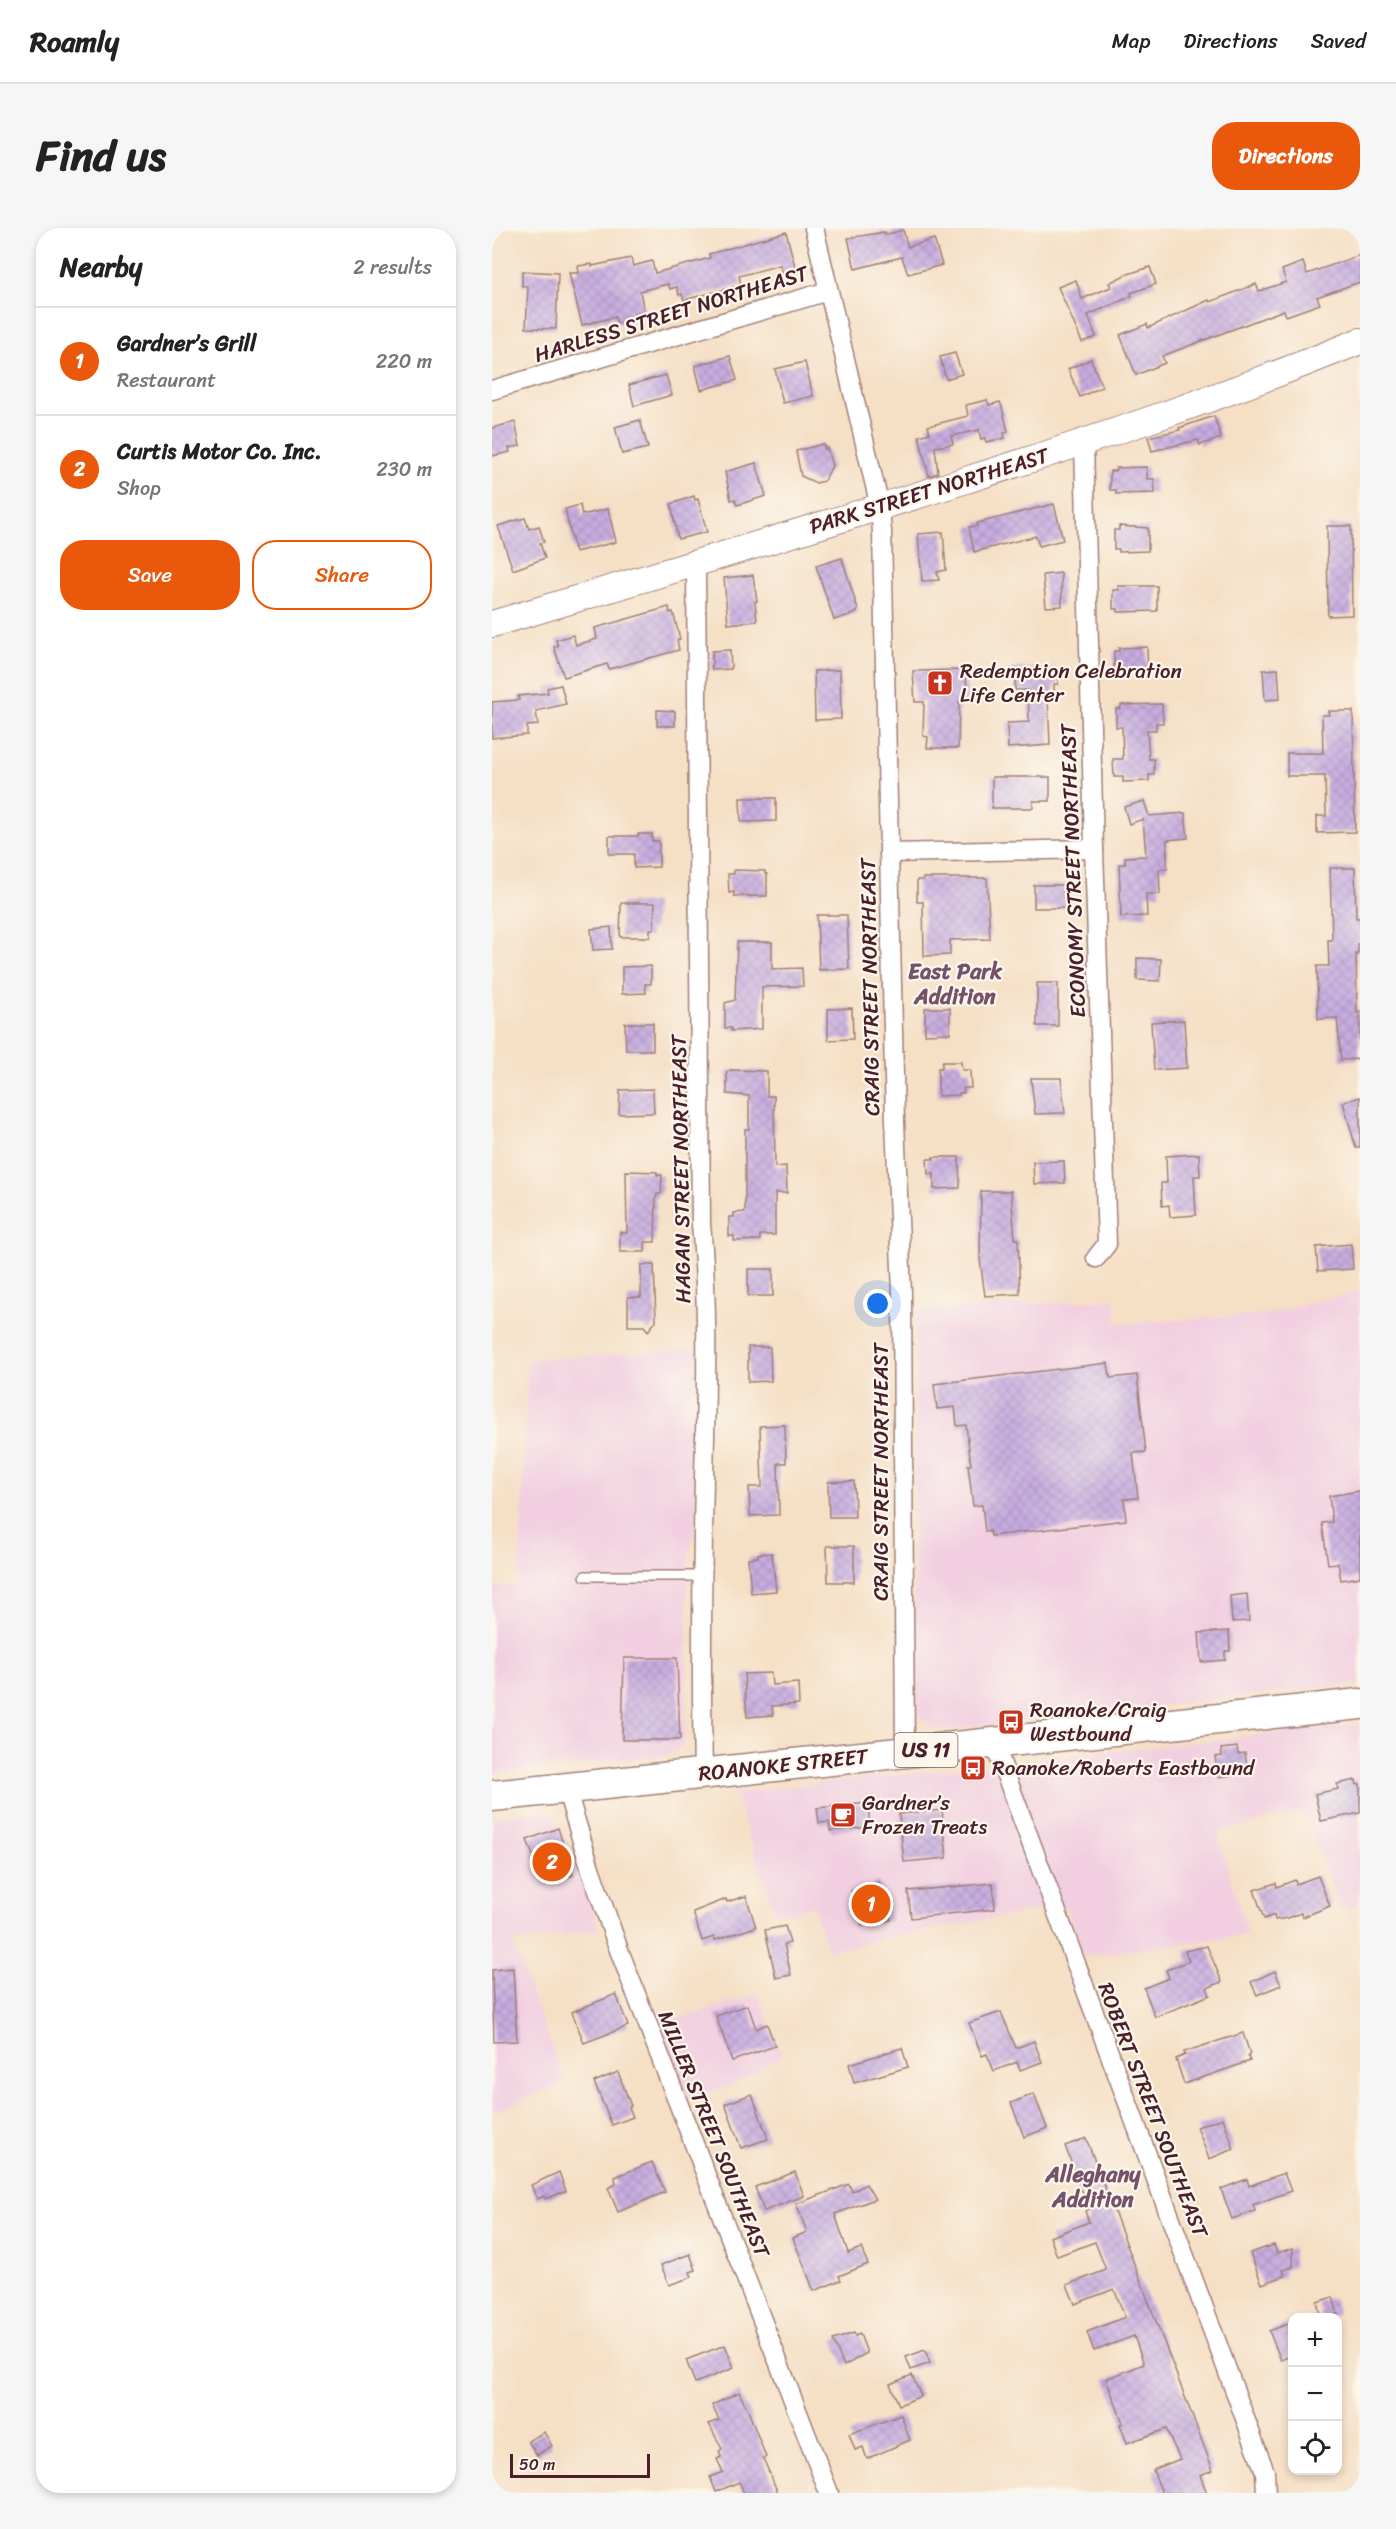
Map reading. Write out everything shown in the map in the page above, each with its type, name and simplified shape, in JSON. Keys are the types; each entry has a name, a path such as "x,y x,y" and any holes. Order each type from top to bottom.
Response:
{"main road":[{"name":"ROANOKE STREET","path":"492,1796 1360,1704"}],"street":[{"name":"CRAIG STREET NORTHEAST","path":"814,228 880,507 895,1121 903,1293 905,1752"},
{"name":"HARLESS STREET NORTHEAST","path":"492,390 828,291"},
{"name":"PARK STREET NORTHEAST","path":"492,624 696,564 1084,442 1290,369 1360,341"},
{"name":"ECONOMY STREET NORTHEAST","path":"1084,442 1107,1244 1096,1258"},
{"name":"HAGAN STREET NORTHEAST","path":"696,564 702,1224 706,1274 707,1340 700,1687 703,1774"},
{"path":"889,853 1094,849"},
{"name":"ROBERT STREET SOUTHEAST","path":"994,1743 1265,2472 1266,2493"},
{"name":"MILLER STREET SOUTHEAST","path":"566,1788 591,1871 619,1950 829,2493"}],"lane":[{"path":"585,1576 702,1576"}],"shaded area":[{"path":"1360,1291 1360,1683 945,1730 934,1728 923,1721 916,1710 913,1650 916,1311 1115,1299 1117,1324 1267,1314"},
{"path":"697,1349 695,1528 688,1559 684,1742 677,1750 667,1755 492,1773 492,1587 519,1584 528,1360"},
{"path":"1360,1724 1360,1904 1341,1909 1303,1811 1217,1833 1248,1935 1084,1956 1066,1906 926,1930 827,1951 813,1905 791,1913 775,1913 734,1793"},
{"path":"543,1812 552,1816 560,1827 600,1930 512,1943 565,2082 492,2113 492,1817"},
{"path":"758,1994 782,2056 736,2083 688,2099 658,2025"}],"building":[{"path":"903,230 908,247 934,239 942,265 908,274 902,257 855,269 848,238 885,232 885,235"},
{"path":"786,232 796,270 783,274 780,265 739,276 741,285 684,300 682,294 679,295 677,287 670,289 668,284 640,291 644,311 634,313 636,320 617,324 615,317 582,325 569,273 579,273 578,266 592,264 592,266 631,258 633,266 652,261 655,273 710,258 709,254"},
{"path":"1360,255 1360,282 1317,297 1320,304 1286,316 1284,310 1162,356 1165,363 1136,375 1120,335 1147,324 1148,328 1209,300 1210,302 1256,284 1259,291 1286,282 1282,270 1303,262 1307,274"},
{"path":"1150,267 1156,284 1131,293 1132,296 1088,315 1096,337 1082,342 1058,287 1076,280 1082,299 1111,287 1109,283 1125,275"},
{"path":"522,271 558,273 556,329 526,328 528,286 522,286"},
{"path":"955,353 962,374 946,379 940,357"},
{"path":"730,356 737,380 701,390 695,366"},
{"path":"1091,359 1102,387 1080,397 1068,369"},
{"path":"805,362 813,396 783,403 775,369"},
{"path":"666,375 672,395 634,406 629,385"},
{"path":"987,400 989,405 1000,402 1008,432 1004,433 1005,438 986,442 985,438 981,439 979,430 951,436 953,444 935,447 938,473 929,476 919,436 930,433 928,426 968,416 966,405"},
{"path":"1214,416 1221,438 1200,445 1198,440 1152,451 1148,437 1180,430 1179,428"},
{"path":"640,420 648,448 622,454 615,427"},
{"path":"515,422 520,446 509,448 510,452 492,456 492,428"},
{"path":"823,444 825,449 827,448 832,466 824,481 816,483 801,476 796,451"},
{"path":"756,463 766,496 737,505 735,499 731,500 725,472"},
{"path":"1147,467 1147,479 1154,479 1155,493 1116,494 1116,490 1110,490 1110,471 1116,471 1116,468"},
{"path":"694,496 695,500 698,499 707,532 678,539 671,504"},
{"path":"1054,504 1063,540 1039,546 1036,536 974,552 969,527"},
{"path":"580,505 582,515 608,509 616,542 575,552 565,509"},
{"path":"525,518 529,529 539,526 544,542 540,543 545,558 513,570 498,526"},
{"path":"1119,526 1148,528 1148,551 1119,552 1119,549 1114,549 1114,530 1119,530"},
{"path":"1327,526 1351,526 1352,615 1328,616"},
{"path":"943,532 946,570 937,572 939,580 922,581 918,534"},
{"path":"842,558 858,610 856,613 834,620 816,566"},
{"path":"1061,573 1062,606 1046,607 1043,575"},
{"path":"753,575 757,621 728,624 724,578"},
{"path":"1118,586 1157,586 1157,611 1118,612 1118,609 1113,609 1113,590 1119,590"},
{"path":"669,607 670,613 673,612 680,639 677,640 679,650 609,669 607,664 564,677 554,647 558,646 556,640 573,635 576,645 597,639 595,628"},
{"path":"1147,647 1148,671 1120,672 1120,669 1114,669 1114,651 1119,651 1119,648"},
{"path":"730,650 731,669 712,670 712,651"},
{"path":"1015,668 1058,670 1058,684 1054,684 1054,698 1048,698 1050,745 1008,748 1007,723 1029,722 1028,690 1015,690"},
{"path":"1278,669 1280,699 1265,700 1263,670"},
{"path":"840,670 841,719 815,720 814,671"},
{"path":"966,670 967,701 959,701 958,748 927,748 928,737 923,736 924,702 915,702 913,671"},
{"path":"561,685 566,704 536,711 538,725 527,726 527,735 492,738 492,702 519,700 518,696 548,693 547,688"},
{"path":"1162,704 1163,723 1156,723 1156,730 1147,730 1149,759 1154,759 1154,775 1149,775 1149,781 1123,782 1123,777 1114,777 1113,759 1123,759 1122,727 1116,727 1116,709 1121,708 1121,705"},
{"path":"657,710 675,711 675,726 657,726"},
{"path":"1328,711 1353,711 1355,832 1317,833 1317,816 1326,816 1325,776 1287,776 1287,753 1323,753 1322,715 1329,715"},
{"path":"992,777 1050,777 1050,801 1033,801 1033,808 992,808"},
{"path":"740,798 776,798 776,821 741,822"},
{"path":"1144,801 1149,816 1185,813 1188,838 1167,840 1167,869 1159,869 1160,894 1146,894 1147,916 1121,917 1119,864 1125,864 1125,857 1146,856 1143,819 1129,824 1124,807"},
{"path":"638,834 652,834 652,841 659,841 659,867 634,868 634,854 609,854 609,836 638,836"},
{"path":"1330,868 1355,868 1356,918 1360,918 1360,944 1358,944 1358,954 1356,954 1357,1013 1360,1012 1359,1059 1341,1060 1337,1018 1318,1019 1317,966 1329,966 1328,940 1332,940"},
{"path":"734,870 765,871 767,896 734,896 734,892 729,893 728,874 734,874"},
{"path":"923,878 987,878 990,939 950,940 950,955 924,956 923,902 917,902 917,880 923,880"},
{"path":"1034,885 1067,885 1067,908 1034,908"},
{"path":"621,903 655,903 654,929 650,929 650,937 620,937"},
{"path":"817,915 847,915 849,969 819,970"},
{"path":"611,927 612,949 593,950 591,929"},
{"path":"737,942 772,942 772,969 802,968 803,986 762,987 762,1029 731,1031 731,1028 725,1028 725,1003 735,1000"},
{"path":"1137,958 1161,959 1160,981 1137,980"},
{"path":"651,966 651,984 645,984 646,993 622,994 622,967"},
{"path":"1037,983 1058,983 1058,1026 1037,1026"},
{"path":"852,1008 853,1039 828,1040 828,1009"},
{"path":"925,1008 950,1008 950,1033 925,1034"},
{"path":"1184,1020 1187,1068 1154,1070 1151,1022"},
{"path":"625,1023 653,1023 653,1050 626,1050"},
{"path":"942,1062 961,1062 962,1070 970,1070 971,1088 963,1088 964,1093 959,1093 959,1095 938,1096 938,1068 942,1068"},
{"path":"731,1070 767,1071 767,1096 774,1096 775,1167 786,1166 787,1193 775,1193 775,1235 760,1235 760,1240 734,1241 734,1236 729,1236 729,1217 734,1217 734,1213 745,1212 745,1129 749,1129 749,1096 727,1094 727,1072"},
{"path":"1031,1078 1061,1078 1065,1113 1035,1114"},
{"path":"653,1089 654,1113 619,1114 620,1090"},
{"path":"1360,1097 1360,1147 1356,1148 1343,1102"},
{"path":"1199,1154 1200,1176 1194,1176 1196,1215 1170,1217 1169,1205 1162,1206 1161,1183 1167,1183 1166,1156"},
{"path":"933,1157 959,1157 960,1188 934,1189 934,1174 928,1174 927,1159 934,1159"},
{"path":"1064,1161 1065,1183 1034,1184 1033,1162"},
{"path":"626,1171 657,1172 657,1175 662,1175 661,1194 657,1194 656,1198 655,1242 645,1242 645,1252 620,1252 620,1232 627,1233"},
{"path":"981,1191 1011,1191 1015,1239 1018,1239 1020,1294 985,1296 980,1259"},
{"path":"1351,1244 1353,1269 1318,1271 1316,1247"},
{"path":"641,1265 654,1265 656,1321 648,1331 644,1326 628,1326 628,1297 641,1297"},
{"path":"748,1269 773,1269 773,1296 748,1296"},
{"path":"748,1347 770,1347 771,1381 748,1382"},
{"path":"1108,1363 1110,1378 1137,1375 1146,1452 1133,1453 1138,1498 1124,1499 1126,1520 991,1536 990,1531 985,1532 982,1505 973,1506 966,1425 957,1426 955,1407 937,1409 934,1384"},
{"path":"785,1425 786,1463 778,1463 779,1515 750,1516 749,1487 762,1487 760,1426"},
{"path":"854,1481 855,1517 829,1517 828,1482"},
{"path":"1360,1491 1360,1577 1341,1580 1338,1563 1328,1564 1322,1523 1332,1522 1329,1496"},
{"path":"827,1546 854,1546 854,1582 828,1582"},
{"path":"772,1553 776,1591 751,1593 748,1558 758,1557 758,1554"},
{"path":"1247,1594 1249,1621 1232,1622 1230,1596"},
{"path":"1229,1631 1230,1651 1225,1651 1225,1660 1201,1662 1199,1633"},
{"path":"624,1658 677,1658 680,1740 622,1740"},
{"path":"771,1673 772,1685 798,1683 799,1704 772,1706 773,1715 747,1717 744,1674"},
{"path":"1237,1747 1238,1754 1245,1753 1248,1773 1218,1777 1215,1757 1222,1756 1221,1749"},
{"path":"1356,1780 1357,1785 1360,1784 1360,1813 1321,1821 1315,1794 1338,1789 1337,1784"},
{"name":"Gardner’s Frozen Treats","path":"868,1803 870,1827 830,1831 829,1822 819,1823 817,1808"},
{"path":"942,1810 947,1858 904,1862 899,1814"},
{"path":"558,1828 573,1875 545,1886 527,1840"},
{"path":"1318,1876 1330,1906 1303,1917 1301,1913 1288,1918 1275,1920 1274,1915 1264,1919 1254,1890 1276,1883 1277,1887 1295,1880 1296,1884"},
{"path":"879,1882 891,1920 862,1926 851,1891"},
{"path":"993,1883 995,1909 911,1918 908,1891"},
{"path":"746,1896 756,1927 715,1940 714,1937 702,1941 693,1912 726,1899 727,1902"},
{"path":"785,1926 790,1943 784,1944 791,1975 776,1978 765,1930"},
{"path":"1207,1946 1222,1982 1207,1988 1210,1995 1155,2017 1144,1988 1169,1978 1166,1970 1189,1961 1185,1951"},
{"path":"513,1968 517,2041 494,2042 492,1970"},
{"path":"1275,1971 1281,1985 1257,1995 1251,1982"},
{"path":"616,1994 628,2026 584,2043 572,2012"},
{"path":"748,2005 756,2029 767,2024 775,2046 732,2061 716,2016"},
{"path":"1001,2012 1016,2048 1034,2041 1042,2062 1020,2070 1017,2062 994,2071 987,2054 982,2056 969,2023"},
{"path":"1243,2033 1250,2061 1184,2084 1176,2059 1185,2055 1184,2052"},
{"path":"902,2048 908,2067 854,2083 849,2064"},
{"path":"618,2072 633,2117 612,2125 594,2082"},
{"path":"752,2094 768,2139 741,2148 725,2104"},
{"path":"1034,2094 1047,2128 1024,2137 1011,2103"},
{"path":"1223,2118 1234,2149 1209,2159 1197,2127"},
{"path":"1086,2138 1213,2470 1200,2475 1207,2493 1162,2493 1153,2470 1180,2459 1166,2429 1127,2443 1120,2424 1123,2423 1106,2379 1144,2364 1134,2336 1094,2351 1087,2332 1125,2317 1114,2289 1075,2304 1067,2285 1106,2270 1095,2242 1057,2256 1050,2237 1089,2222 1085,2211 1089,2209 1065,2146"},
{"path":"652,2162 665,2192 618,2212 608,2188 616,2184 615,2177"},
{"path":"559,2172 566,2191 545,2199 544,2196 537,2199 531,2185"},
{"path":"795,2172 804,2196 764,2211 755,2187"},
{"path":"1284,2173 1291,2191 1253,2205 1255,2211 1232,2219 1221,2189 1247,2179 1249,2186"},
{"path":"849,2184 852,2192 866,2184 875,2199 835,2214 848,2253 861,2248 868,2264 839,2276 841,2280 814,2291 793,2238 807,2232 796,2204"},
{"path":"1274,2245 1277,2253 1293,2248 1293,2267 1283,2270 1285,2276 1262,2284 1250,2253"},
{"path":"690,2254 696,2270 690,2272 692,2277 669,2285 661,2265"},
{"path":"1333,2297 1338,2313 1320,2313 1317,2302"},
{"path":"1288,2324 1288,2357 1281,2360 1269,2331"},
{"path":"854,2333 855,2336 860,2334 867,2353 844,2366 833,2340"},
{"path":"725,2345 734,2368 695,2383 686,2360"},
{"path":"925,2350 930,2363 911,2370 906,2357"},
{"path":"912,2375 921,2396 899,2405 890,2384"},
{"path":"739,2392 778,2493 744,2493 739,2482 716,2492 710,2477 723,2472 717,2459 721,2457 719,2451 722,2449 709,2424 719,2420 712,2405"},
{"path":"901,2415 910,2440 867,2459 863,2447 855,2450 849,2434"},
{"path":"544,2432 552,2446 537,2455 528,2441"}],"place":[{"name":"Redemption Celebration Life Center","path":"940,683"},
{"name":"Roanoke/Craig Westbound","path":"1011,1722"},
{"name":"Roanoke/Roberts Eastbound","path":"973,1768"},
{"name":"Gardner’s Frozen Treats","path":"843,1815"},
{"name":"Curtis Motor Co. Inc.","path":"552,1862"},
{"name":"Gardner’s Grill","path":"871,1904"}],"district":[{"name":"East Park Addition","path":"955,984"},
{"name":"Alleghany Addition","path":"1093,2186"}]}
